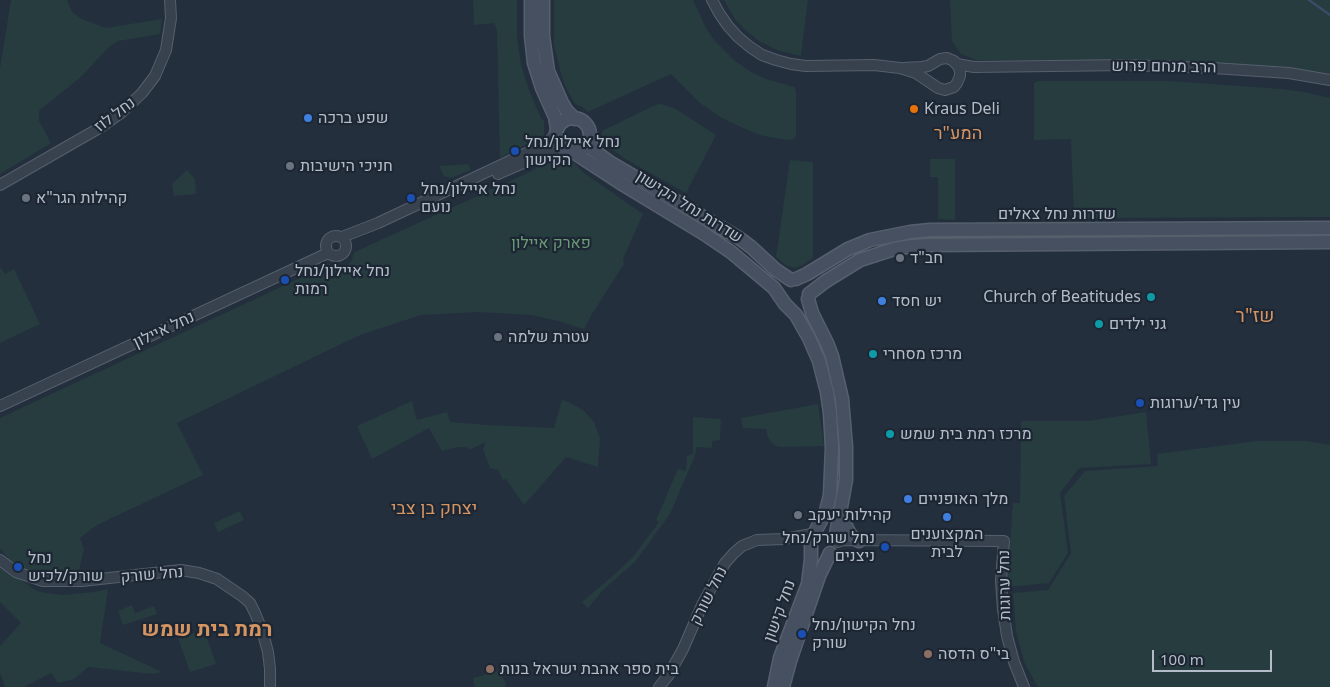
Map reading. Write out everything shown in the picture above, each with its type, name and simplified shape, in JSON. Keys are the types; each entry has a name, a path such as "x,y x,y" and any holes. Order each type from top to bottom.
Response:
{"main road":[{"path":"531,0 530,36 534,62 542,88 555,117 556,131 558,143 568,151 583,149 589,140 590,132 580,120 565,120 556,131"},
{"path":"543,0 543,36 548,71 562,103 575,119"},
{"name":"שדרות נחל הקישון","path":"589,140 593,150 611,163 739,238 776,270 793,280"},
{"name":"שדרות נחל הקישון","path":"568,151 713,239 774,288 796,315 819,361 830,413 832,448 830,495 826,511 813,539"},
{"name":"שדרות נחל צאלים","path":"793,280 807,274 848,249 870,240 920,231 1330,228"},
{"name":"שדרות נחל צאלים","path":"809,297 826,281 860,260 912,246 1330,242"},
{"path":"809,297 803,306 796,308 784,302 781,289 787,282 793,280 808,287 812,313 832,356 841,393 845,431 846,480 836,548 826,555 814,551 813,539 826,527 831,529 837,538"},
{"path":"841,512 850,534 859,541"},
{"name":"נחל קישון","path":"774,687 780,658 808,584 813,539"},
{"path":"783,687 819,576 830,553"}],"street":[{"name":"נחל לוז","path":"0,185 101,126 122,112 142,93 154,76 166,50 171,18 170,0"},
{"path":"712,0 719,14 738,38 756,51 776,60 806,66 904,68 922,67 945,58 956,62 960,71 959,81 952,88 945,90 938,88 919,75 904,68"},
{"name":"הרב מנחם פרוש","path":"956,62 970,66 1127,65 1200,67 1289,73 1330,80"},
{"path":"932,83 928,74 933,63"},
{"name":"הרב מנחם פרוש","path":"959,81 974,73 996,66"},
{"path":"344,240 533,150 548,142 556,131"},
{"path":"344,240 552,151 568,151"},
{"path":"337,235 344,240 346,250 343,254 336,256 327,250 327,241 332,237 337,235"},
{"name":"נחל איילון","path":"0,399 327,250"},
{"name":"נחל איילון","path":"0,406 327,250"},
{"path":"837,538 859,541"},
{"name":"נחל שורק","path":"659,687 668,676 683,649 703,603 726,563 734,553 742,546 764,539 813,539"},
{"name":"נחל ערוגות","path":"859,541 1004,541 1001,581 1002,609 1014,662 1024,687"},
{"name":"נחל שורק","path":"0,560 16,572 43,581 82,581 182,570 217,579 250,603 266,641 272,685"}],"green space":[{"path":"11,0 67,0 72,12 82,19 106,28 162,19 160,34 118,41 109,47 82,76 39,111 39,121 51,143 0,174 0,68"},
{"path":"473,0 517,0 517,37 521,65 529,90 544,121 544,135 500,158 497,30 494,23 474,25"},
{"path":"554,0 693,0 707,30 735,61 766,79 794,87 796,91 796,137 789,140 760,135 722,118 700,103 671,74 588,112 583,107 575,104 562,77 554,46"},
{"path":"724,0 808,0 801,56 777,50 759,41 735,19"},
{"path":"950,0 1330,0 1330,76 1290,67 976,60 961,54 952,41"},
{"path":"1038,81 1169,81 1282,89 1330,98 1330,217 1074,218 1071,139 1034,140 1034,83"},
{"path":"661,104 676,109 716,135 686,193 627,160 603,143 602,140 602,132 604,130 655,105"},
{"path":"930,159 955,159 955,220 938,219 938,177 930,177"},
{"name":"פארק איילון","path":"556,160 574,163 584,173 643,214 623,259 624,264 584,329 532,315 479,312 421,315 360,335 177,423 203,475 97,525 80,538 84,549 79,577 44,577 18,568 0,548 0,418 330,264 335,267 344,267 351,262 354,253 359,250 532,171 539,166"},
{"path":"790,160 813,162 813,258 795,268 786,265 776,257"},
{"path":"468,164 471,170 451,178 444,176 439,166"},
{"path":"187,170 195,179 196,194 174,196 172,184"},
{"path":"0,267 5,274 14,269 40,324 0,343"},
{"path":"562,400 584,411 594,422 600,438 598,467 566,457 524,505 506,479 503,480 498,470 490,468 483,449 486,442 471,449 464,447 442,451 429,428 372,459 357,426 412,401 417,420 447,412 450,422 554,428"},
{"path":"818,404 824,446 776,446 768,437 766,429 743,428 741,418"},
{"path":"1146,412 1151,464 1079,468 1060,493 1068,553 1049,583 1007,587 1013,503 1020,503 1021,421 1088,421"},
{"path":"693,417 721,419 720,440 712,441 712,448 697,447 670,514 635,562 603,590 588,608 582,602 633,557 659,522 656,520 678,469 686,471 687,456 693,454"},
{"path":"1257,441 1306,441 1330,445 1330,687 1038,687 1025,664 1016,632 1013,593 1048,590 1071,553 1064,496 1085,471 1158,466 1157,454"},
{"path":"240,511 244,520 218,532 214,523"},
{"path":"0,564 40,592 62,595 108,589 100,643 162,672 152,674 88,667 74,679 58,683 51,673 24,687 5,687 0,673 0,646 21,623 0,602"},
{"path":"132,605 135,613 154,606 157,614 123,625 118,611"},
{"path":"204,630 216,664 190,672 178,638"},
{"path":"498,671 505,681 506,687 475,687 473,678"}],"waterway":[{"path":"1309,0 1330,15"}],"place":[{"name":"Kraus Deli","path":"914,109"},
{"name":"שפע ברכה","path":"308,118"},
{"name":"נחל איילון/נחל הקישון","path":"515,151"},
{"name":"חניכי הישיבות","path":"290,166"},
{"name":"קהילות הגר\"א","path":"26,198"},
{"name":"נחל איילון/נחל נועם","path":"411,198"},
{"name":"חב\"ד","path":"900,258"},
{"name":"נחל איילון/נחל רמות","path":"285,280"},
{"name":"Church of Beatitudes","path":"1151,297"},
{"name":"יש חסד","path":"882,301"},
{"name":"גני ילדים","path":"1099,324"},
{"name":"עטרת שלמה","path":"498,337"},
{"name":"מרכז מסחרי","path":"873,354"},
{"name":"עין גדי/ערוגות","path":"1140,403"},
{"name":"מרכז רמת בית שמש","path":"890,434"},
{"name":"מלך האופניים","path":"908,499"},
{"name":"קהילות יעקב","path":"798,515"},
{"name":"המקצוענים לבית","path":"947,517"},
{"name":"נחל שורק/נחל ניצנים","path":"885,547"},
{"name":"נחל שורק/לכיש","path":"18,567"},
{"name":"נחל הקישון/נחל שורק","path":"802,634"},
{"name":"בי\"ס הדסה","path":"928,654"},
{"name":"בית ספר אהבת ישראל בנות","path":"490,669"}],"district":[{"name":"המע\"ר","path":"958,134"},
{"name":"שז\"ר","path":"1255,317"},
{"name":"יצחק בן צבי","path":"434,509"},
{"name":"רמת בית שמש","path":"207,630"}]}
